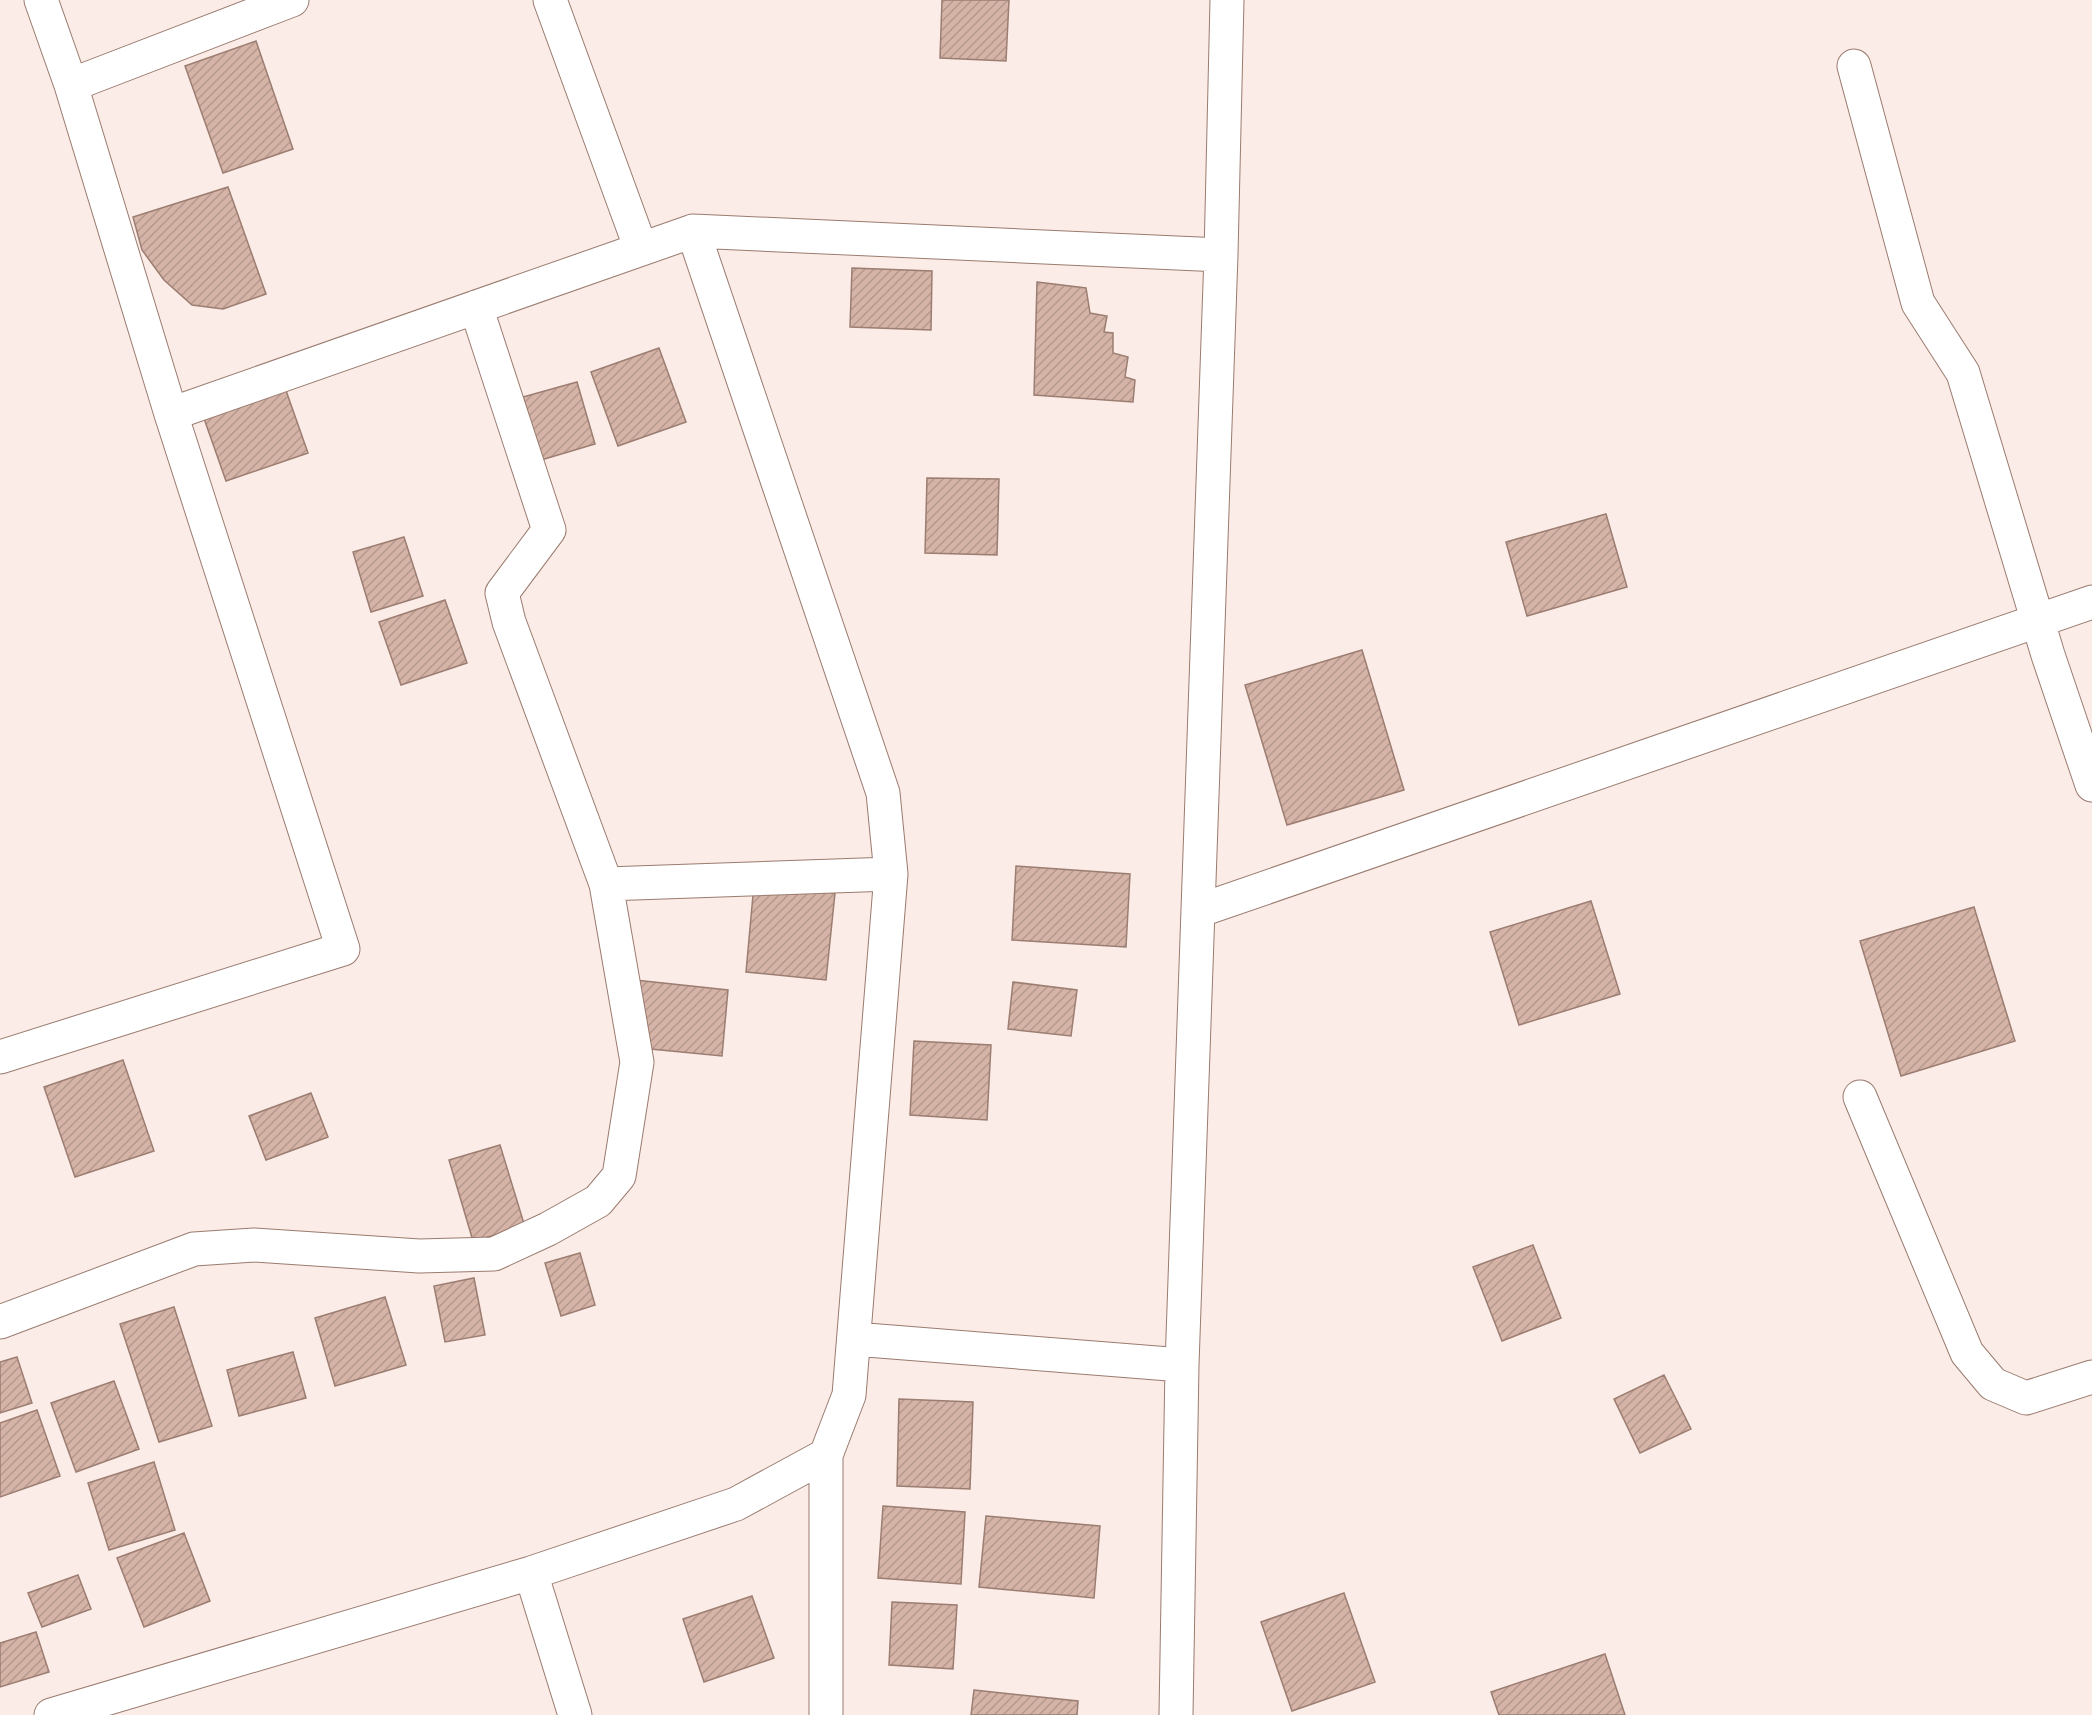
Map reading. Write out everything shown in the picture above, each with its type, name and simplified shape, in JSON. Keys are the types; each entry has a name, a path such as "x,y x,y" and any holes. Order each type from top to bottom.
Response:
{"street":[{"path":"0,1057 343,949 171,414 70,85 41,0"},
{"path":"70,85 292,0"},
{"path":"550,0 641,249"},
{"path":"1176,1715 1182,1365 1221,255 1227,0"},
{"path":"1854,66 1918,303 1964,373 2038,621 2092,785"},
{"path":"171,414 693,231 1221,255"},
{"path":"693,231 883,793 891,874 849,1395 826,1455 826,1715"},
{"path":"0,1323 194,1249 254,1245 419,1256 494,1254 548,1229 598,1201 619,1176 637,1062 606,884 509,622 502,593 549,530 476,307"},
{"path":"1198,911 2092,602"},
{"path":"606,884 891,874"},
{"path":"1860,1097 1967,1353 1993,1384 2026,1398 2092,1377"},
{"path":"854,1339 1182,1365"},
{"path":"51,1715 531,1573 736,1504 826,1455"},
{"path":"531,1573 575,1715"}],"building":[{"path":"942,0 1009,0 1006,61 940,58"},
{"path":"256,41 293,149 223,173 185,66"},
{"path":"228,187 266,294 223,309 192,305 164,280 142,250 133,217"},
{"path":"852,268 932,271 931,330 850,327"},
{"path":"1037,282 1086,288 1090,313 1107,316 1104,332 1113,333 1113,353 1128,357 1125,377 1135,380 1133,402 1034,395"},
{"path":"659,348 686,422 618,446 591,372"},
{"path":"277,365 308,453 226,481 195,393"},
{"path":"577,382 595,444 541,460 523,397"},
{"path":"927,478 999,479 997,555 925,553"},
{"path":"1606,514 1627,587 1527,616 1506,542"},
{"path":"404,537 423,596 371,612 353,552"},
{"path":"445,600 467,663 401,685 379,622"},
{"path":"1362,650 1404,790 1287,825 1245,685"},
{"path":"1016,866 1130,874 1126,947 1012,940"},
{"path":"754,884 835,893 826,980 746,972"},
{"path":"1591,901 1620,994 1519,1025 1490,932"},
{"path":"1974,907 2015,1041 1901,1076 1860,941"},
{"path":"635,980 728,990 722,1056 630,1047"},
{"path":"1013,982 1077,990 1071,1036 1008,1029"},
{"path":"914,1041 991,1045 987,1120 910,1115"},
{"path":"123,1060 154,1151 75,1177 44,1087"},
{"path":"311,1093 328,1137 266,1160 249,1116"},
{"path":"500,1145 525,1227 473,1241 449,1160"},
{"path":"1533,1245 1561,1318 1502,1341 1473,1267"},
{"path":"580,1253 595,1305 561,1316 545,1263"},
{"path":"474,1278 485,1335 445,1342 434,1286"},
{"path":"385,1297 406,1365 335,1386 315,1318"},
{"path":"174,1307 212,1426 159,1442 120,1324"},
{"path":"293,1352 306,1398 239,1416 227,1370"},
{"path":"17,1357 32,1403 0,1413 0,1362"},
{"path":"1664,1375 1691,1429 1640,1453 1614,1399"},
{"path":"114,1381 139,1449 76,1472 51,1403"},
{"path":"899,1399 973,1402 970,1489 897,1486"},
{"path":"37,1410 60,1476 0,1497 0,1423"},
{"path":"154,1462 175,1530 109,1550 88,1483"},
{"path":"883,1506 965,1512 961,1584 878,1578"},
{"path":"986,1516 1100,1526 1094,1598 979,1587"},
{"path":"184,1533 210,1601 144,1627 117,1558"},
{"path":"78,1575 91,1609 42,1627 28,1593"},
{"path":"1344,1593 1375,1682 1292,1711 1261,1622"},
{"path":"752,1596 774,1658 704,1682 683,1619"},
{"path":"892,1602 957,1605 953,1669 889,1665"},
{"path":"36,1632 49,1672 0,1687 0,1643"},
{"path":"1605,1654 1625,1715 1499,1715 1491,1692"},
{"path":"974,1690 1078,1701 1077,1715 971,1715"}]}
